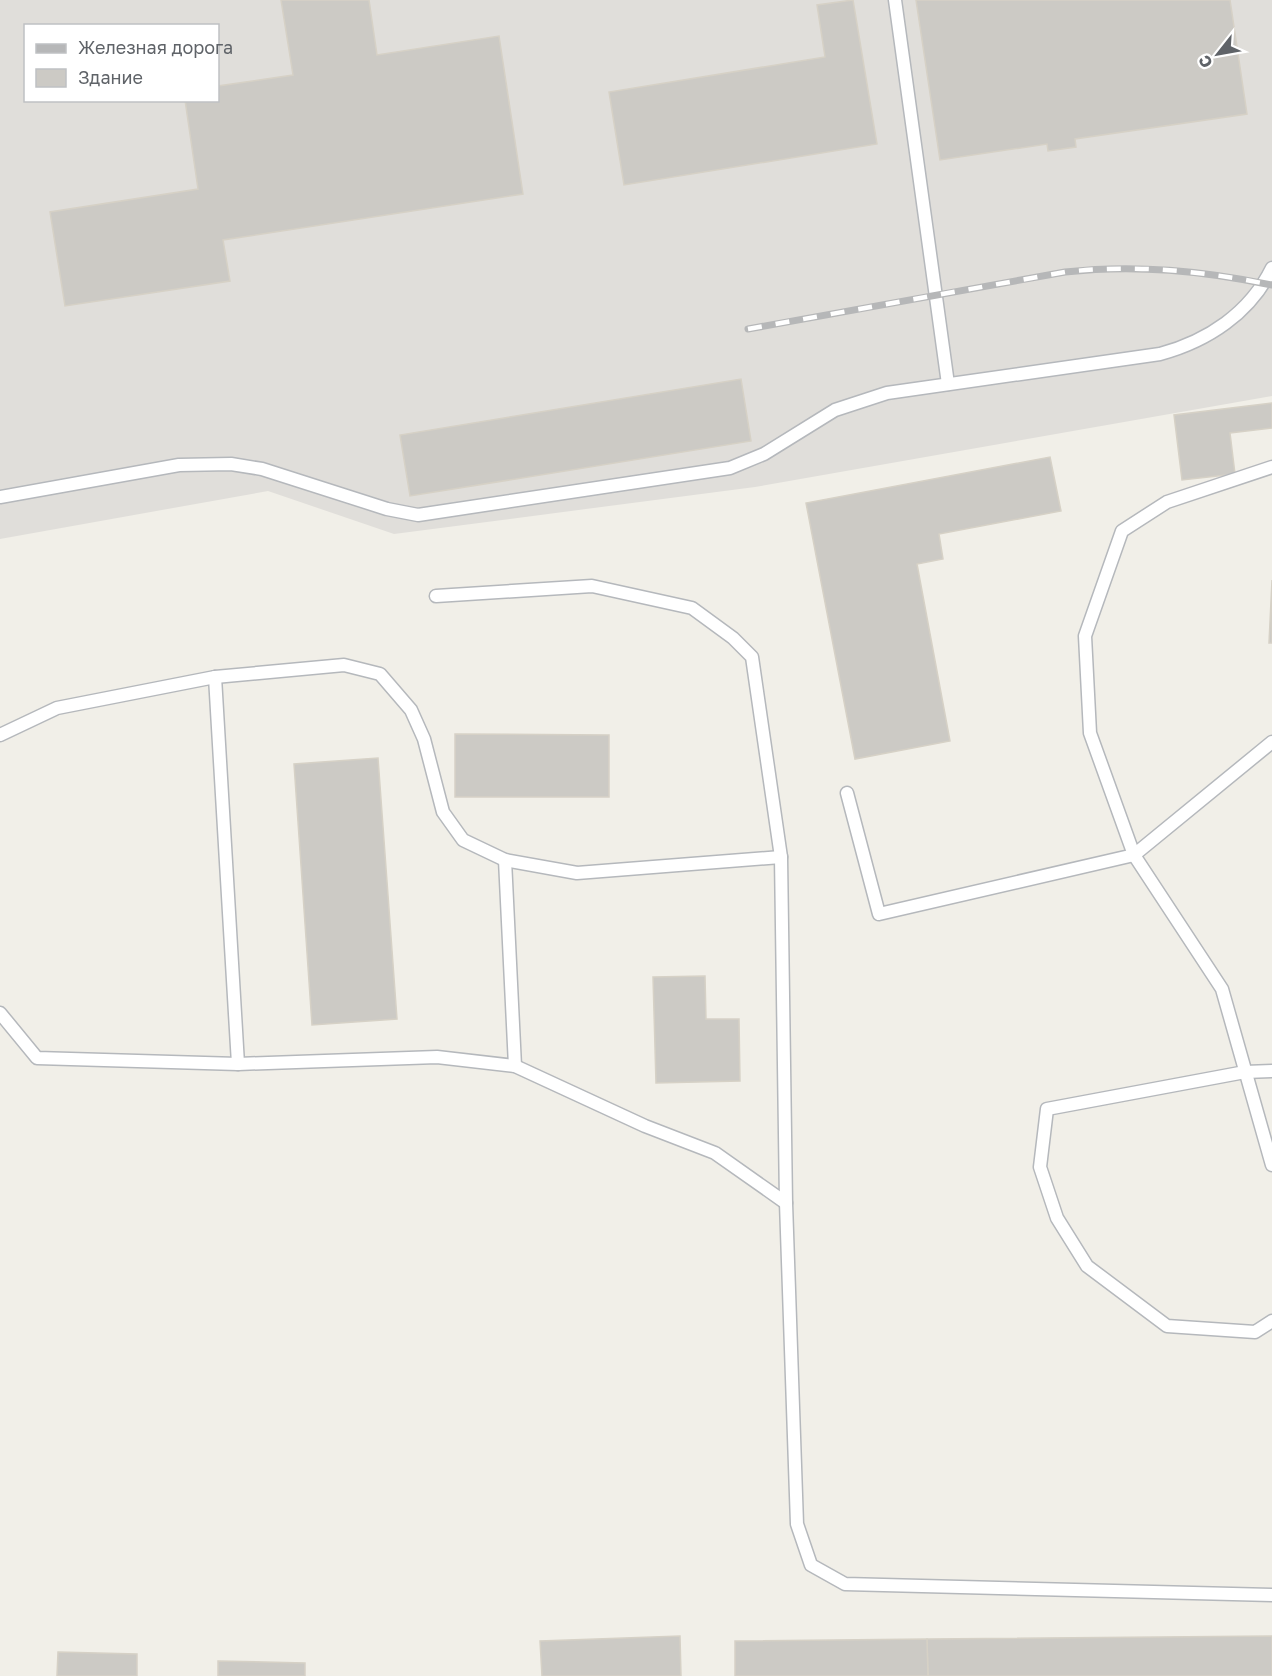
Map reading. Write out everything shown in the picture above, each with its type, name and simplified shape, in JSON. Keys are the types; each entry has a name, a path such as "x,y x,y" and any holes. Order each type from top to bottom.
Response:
{"lane":[{"path":"895,0 948,384"},
{"path":"0,497 179,465 231,464 262,470 387,509 418,515 729,468 764,454 834,410 887,393 1160,354 1185,347 1204,338 1246,307 1264,284 1272,268"},
{"path":"1272,467 1167,502 1122,531 1085,636 1090,733 1134,855 1222,989 1272,1165"},
{"path":"436,596 592,586 693,608 725,632 752,657 781,856 786,1203 797,1524 810,1565 845,1584 1272,1595"},
{"path":"0,735 57,708 215,677 344,665 380,675 411,710 424,739 442,812 462,840 505,860 577,873 781,856"},
{"path":"215,677 238,1064"},
{"path":"847,793 879,914 1134,855 1272,742"},
{"path":"505,860 515,1066"},
{"path":"0,1013 37,1058 238,1064 437,1057 515,1066 645,1126 715,1153 786,1203"},
{"path":"1272,1071 1245,1072 1047,1110 1040,1167 1057,1218 1088,1266 1125,1297 1167,1326 1256,1332 1272,1321"}],"shaded area":[{"path":"0,0 1272,0 1272,396 755,487 394,534 268,491 0,539"}],"building":[{"path":"281,0 369,0 377,55 499,36 523,194 223,240 230,281 65,306 50,212 198,189 185,102 219,102 219,86 293,75"},
{"path":"853,0 877,144 624,185 609,92 825,57 817,5"},
{"path":"916,0 1230,0 1247,114 1075,139 1076,147 1048,151 1047,144 940,160"},
{"path":"741,379 751,441 410,496 400,435"},
{"path":"1272,403 1272,428 1230,433 1235,474 1182,480 1174,415"},
{"path":"1050,457 1061,511 939,534 943,559 917,564 950,741 855,759 806,503"},
{"path":"1272,580 1272,643 1269,643"},
{"path":"455,734 609,735 609,797 455,797"},
{"path":"378,758 397,1019 312,1025 294,764"},
{"path":"705,976 706,1019 739,1019 740,1081 656,1083 653,977"},
{"path":"680,1636 681,1676 542,1676 540,1641"},
{"path":"1272,1636 1272,1676 928,1676 927,1639"},
{"path":"927,1639 928,1676 735,1676 735,1641"},
{"path":"58,1652 137,1654 137,1676 57,1676"},
{"path":"218,1661 305,1663 305,1676 218,1676"}],"railway":[{"path":"748,329 1065,272 1118,269 1169,270 1272,285"}]}
